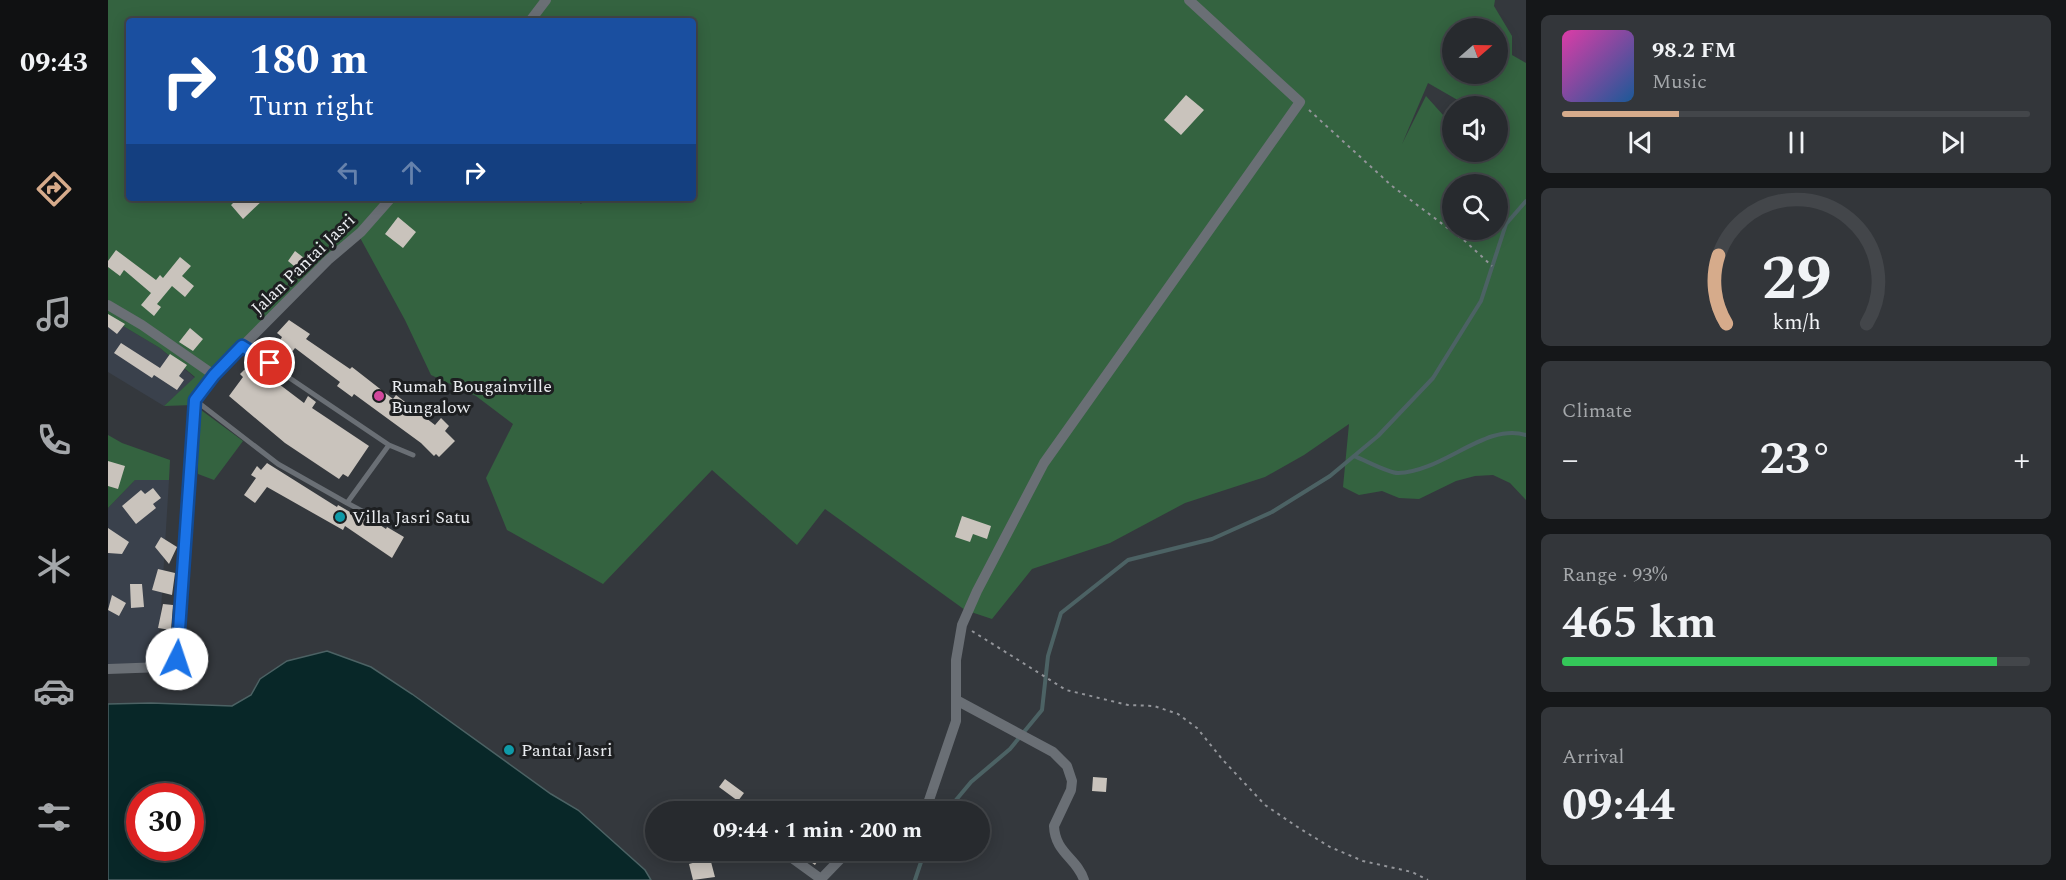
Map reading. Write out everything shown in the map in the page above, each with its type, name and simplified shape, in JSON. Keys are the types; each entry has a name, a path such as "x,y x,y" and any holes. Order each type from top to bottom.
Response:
{"street":[{"path":"532,18 546,0"},
{"path":"929,801 956,722 958,702 956,660 962,625 977,591 1044,463 1300,102 1189,0"},
{"name":"Jalan Pantai Jasri","path":"195,400 214,375 242,346 328,260 361,232 388,201"},
{"path":"108,305 142,325 214,375"},
{"path":"108,669 163,667 172,664 177,659 195,400"},
{"path":"958,702 1060,758 1071,774 1071,790 1054,826 1054,832 1060,849 1079,868 1084,880"},
{"path":"797,861 821,879 838,861"}],"lane":[{"path":"242,346 390,445 413,455"},
{"path":"195,400 278,464 362,511"},
{"path":"348,502 390,445"}],"path":[{"path":"1300,102 1392,186 1465,241 1492,266"},
{"path":"962,625 1066,690 1128,705 1154,706 1178,714 1197,729 1265,805 1299,828 1330,847 1363,861 1412,872 1428,880"}],"shaded area":[{"path":"108,317 160,348 195,378 164,406 108,372"},
{"path":"135,480 169,480 157,649 151,667 108,671 108,508"},
{"path":"327,651 371,667 551,794 578,810 645,870 651,880 108,880 108,704 232,706 251,695 260,679 287,661"}],"green space":[{"path":"108,0 1495,0 1494,6 1501,18 1442,18 1442,84 1508,84 1508,29 1512,36 1512,55 1526,63 1526,500 1510,483 1493,475 1475,476 1456,481 1419,499 1399,498 1382,491 1359,495 1343,487 1349,424 1304,455 1265,477 1185,503 1110,543 1032,569 992,619 965,610 825,509 797,545 712,470 603,584 507,530 486,478 513,424 476,396 431,375 405,320 358,234 197,391 193,405 164,406 195,377 160,348 108,317"},
{"path":"201,410 243,441 214,480 198,474 198,415"},
{"path":"108,435 122,443 170,460 169,480 135,480 108,508"}],"building":[{"path":"1186,95 1204,110 1181,135 1164,120"},
{"path":"235,201 262,201 243,219 231,205"},
{"path":"398,217 416,232 403,248 385,234"},
{"path":"116,250 156,280 160,275 163,278 180,257 191,266 182,276 194,286 185,297 172,286 157,304 161,307 154,316 141,305 151,293 124,270 120,276 108,267 108,261"},
{"path":"295,251 308,261 300,271 288,261"},
{"path":"108,314 125,324 117,334 108,327"},
{"path":"289,320 310,334 306,339 350,369 352,367 393,399 396,395 435,425 441,418 449,426 445,431 455,441 439,457 436,454 434,456 421,443 354,394 352,397 337,386 340,382 295,348 292,352 279,342 282,337 277,333"},
{"path":"190,328 203,339 193,351 179,342"},
{"path":"121,343 160,368 170,354 187,365 179,376 184,380 177,390 154,375 152,378 114,353"},
{"path":"250,364 256,371 262,365 272,372 275,375 271,378 304,403 308,396 316,402 312,408 369,446 348,477 343,474 339,479 285,443 229,396 243,377 240,374"},
{"path":"108,461 125,466 118,489 108,486"},
{"path":"267,463 337,507 338,505 362,519 365,515 386,529 387,527 404,537 392,558 345,526 343,530 267,487 255,503 244,495 256,478 251,475 257,466 261,470"},
{"path":"153,488 161,498 153,504 156,508 136,524 122,506 141,490 145,494"},
{"path":"962,516 991,526 987,539 973,534 970,542 955,537"},
{"path":"108,528 129,542 122,554 108,553"},
{"path":"161,537 177,547 169,564 155,547"},
{"path":"158,569 175,573 172,595 152,590"},
{"path":"130,584 142,584 144,607 131,608"},
{"path":"112,595 126,603 119,616 108,610"},
{"path":"163,604 173,605 171,630 158,628"},
{"path":"1093,777 1107,778 1106,792 1092,791"},
{"path":"725,779 744,793 738,801 719,787"},
{"path":"711,861 715,877 693,880 689,864"}],"waterway":[{"path":"955,801 971,782 1010,749 1042,710 1048,656 1061,613 1128,560 1212,539 1272,512 1330,476 1378,436 1433,378 1481,301 1506,224 1526,201"},
{"path":"1354,456 1398,473 1415,471 1495,435 1511,433 1526,435"},
{"path":"915,880 921,861"}],"place":[{"name":"Rumah Bougainville Bungalow","path":"379,396"},
{"name":"Villa Jasri Satu","path":"340,517"},
{"name":"Pantai Jasri","path":"509,750"}],"route":[{"path":"177,659 195,400 214,375 242,346 270,363"}]}
